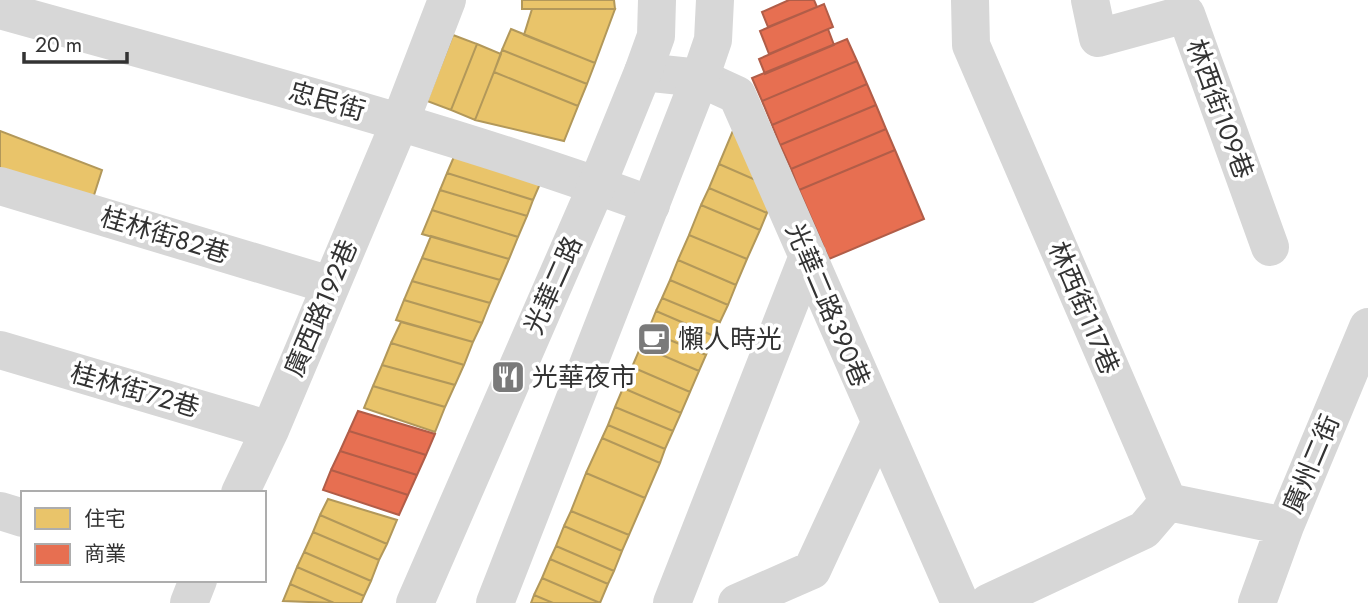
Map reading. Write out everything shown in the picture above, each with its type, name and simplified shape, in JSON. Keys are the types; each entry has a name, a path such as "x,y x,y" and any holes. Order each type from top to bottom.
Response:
{"street":[{"name":"廣西路192巷","path":"241,491 270,430 400,122 447,0"},
{"name":"光華二路","path":"415,603 597,185 643,72 656,36 657,0"},
{"path":"495,603 700,78 713,40 715,0"},
{"name":"林西街117巷","path":"970,0 971,45 1168,502"},
{"name":"林西街109巷","path":"1090,0 1098,38 1186,14 1270,247"},
{"name":"忠民街","path":"0,10 400,122 651,205"},
{"name":"光華二路390巷","path":"643,72 700,78 737,95 960,603"},
{"name":"桂林街82巷","path":"0,186 330,285"},
{"path":"672,603 808,256"},
{"name":"廣州二街","path":"1257,603 1368,327"},
{"name":"桂林街72巷","path":"0,350 270,430"},
{"path":"737,603 812,570 880,423"},
{"path":"988,603 1144,530 1168,502 1286,526"},
{"path":"0,511 21,517"},
{"path":"189,603 197,582"}],"building: 住宅":[{"path":"522,0 614,0 615,9 522,9"},
{"path":"532,9 615,9 595,63 524,35"},
{"path":"511,29 595,63 587,84 502,50"},
{"path":"453,35 477,44 451,110 427,101"},
{"path":"477,44 501,54 475,120 451,110"},
{"path":"502,50 587,84 578,106 494,72"},
{"path":"494,72 578,106 564,141 475,120"},
{"path":"737,121 765,184 719,164"},
{"path":"0,131 102,170 87,217 0,189"},
{"path":"459,145 546,170 533,200 447,173"},
{"path":"719,164 765,184 772,199 767,213 709,188"},
{"path":"447,173 533,200 527,216 440,190"},
{"path":"709,188 767,213 760,230 701,205"},
{"path":"440,190 527,216 518,237 432,210"},
{"path":"701,205 760,230 747,259 689,235"},
{"path":"432,210 518,237 509,259 422,234"},
{"path":"689,235 747,259 736,285 678,260"},
{"path":"431,236 509,259 500,280 422,258"},
{"path":"422,258 500,280 490,303 412,281"},
{"path":"678,260 736,285 728,305 670,280"},
{"path":"670,280 728,305 720,322 662,298"},
{"path":"412,281 490,303 482,323 404,300"},
{"path":"662,298 720,322 714,336 656,311"},
{"path":"404,300 482,323 473,342 396,320"},
{"path":"656,311 714,336 706,355 648,331"},
{"path":"401,322 473,342 464,365 391,343"},
{"path":"648,331 706,355 699,371 641,346"},
{"path":"391,343 464,365 455,385 382,365"},
{"path":"641,346 699,371 690,392 632,367"},
{"path":"382,365 455,385 445,407 373,386"},
{"path":"632,367 690,392 681,413 623,388"},
{"path":"373,386 445,407 435,432 364,408"},
{"path":"623,388 681,413 673,431 615,407"},
{"path":"615,407 673,431 665,449 608,425"},
{"path":"608,425 665,449 660,463 602,438"},
{"path":"602,438 660,463 645,498 586,473"},
{"path":"586,473 645,498 629,535 571,511"},
{"path":"328,499 397,520 387,544 320,515"},
{"path":"571,511 629,535 622,551 564,526"},
{"path":"320,515 387,544 379,560 313,532"},
{"path":"564,526 622,551 614,571 556,546"},
{"path":"313,532 379,560 371,581 304,552"},
{"path":"556,546 614,571 608,584 550,559"},
{"path":"304,552 371,581 364,596 297,567"},
{"path":"550,559 608,584 600,603 542,578"},
{"path":"297,567 364,596 361,603 334,603 290,584"},
{"path":"542,578 600,603 553,603 534,595"},
{"path":"290,584 334,603 283,601"},
{"path":"534,595 553,603 531,603"}],"building: 商業":[{"path":"789,0 814,0 817,7 768,27 762,12"},
{"path":"824,4 833,27 769,54 760,31"},
{"path":"828,29 834,45 765,74 759,59"},
{"path":"847,39 857,61 762,101 752,78"},
{"path":"857,61 867,84 772,125 762,101"},
{"path":"867,84 876,105 780,145 772,125"},
{"path":"876,105 886,129 791,169 780,145"},
{"path":"886,129 895,150 799,190 791,169"},
{"path":"895,150 924,219 829,259 799,190"},
{"path":"358,411 435,434 426,455 349,431"},
{"path":"349,431 426,455 417,475 340,451"},
{"path":"340,451 417,475 408,495 331,470"},
{"path":"331,470 408,495 399,515 323,490"}],"place":[{"name":"懶人時光","path":"654,339"},
{"name":"光華夜市","path":"508,377"}]}
